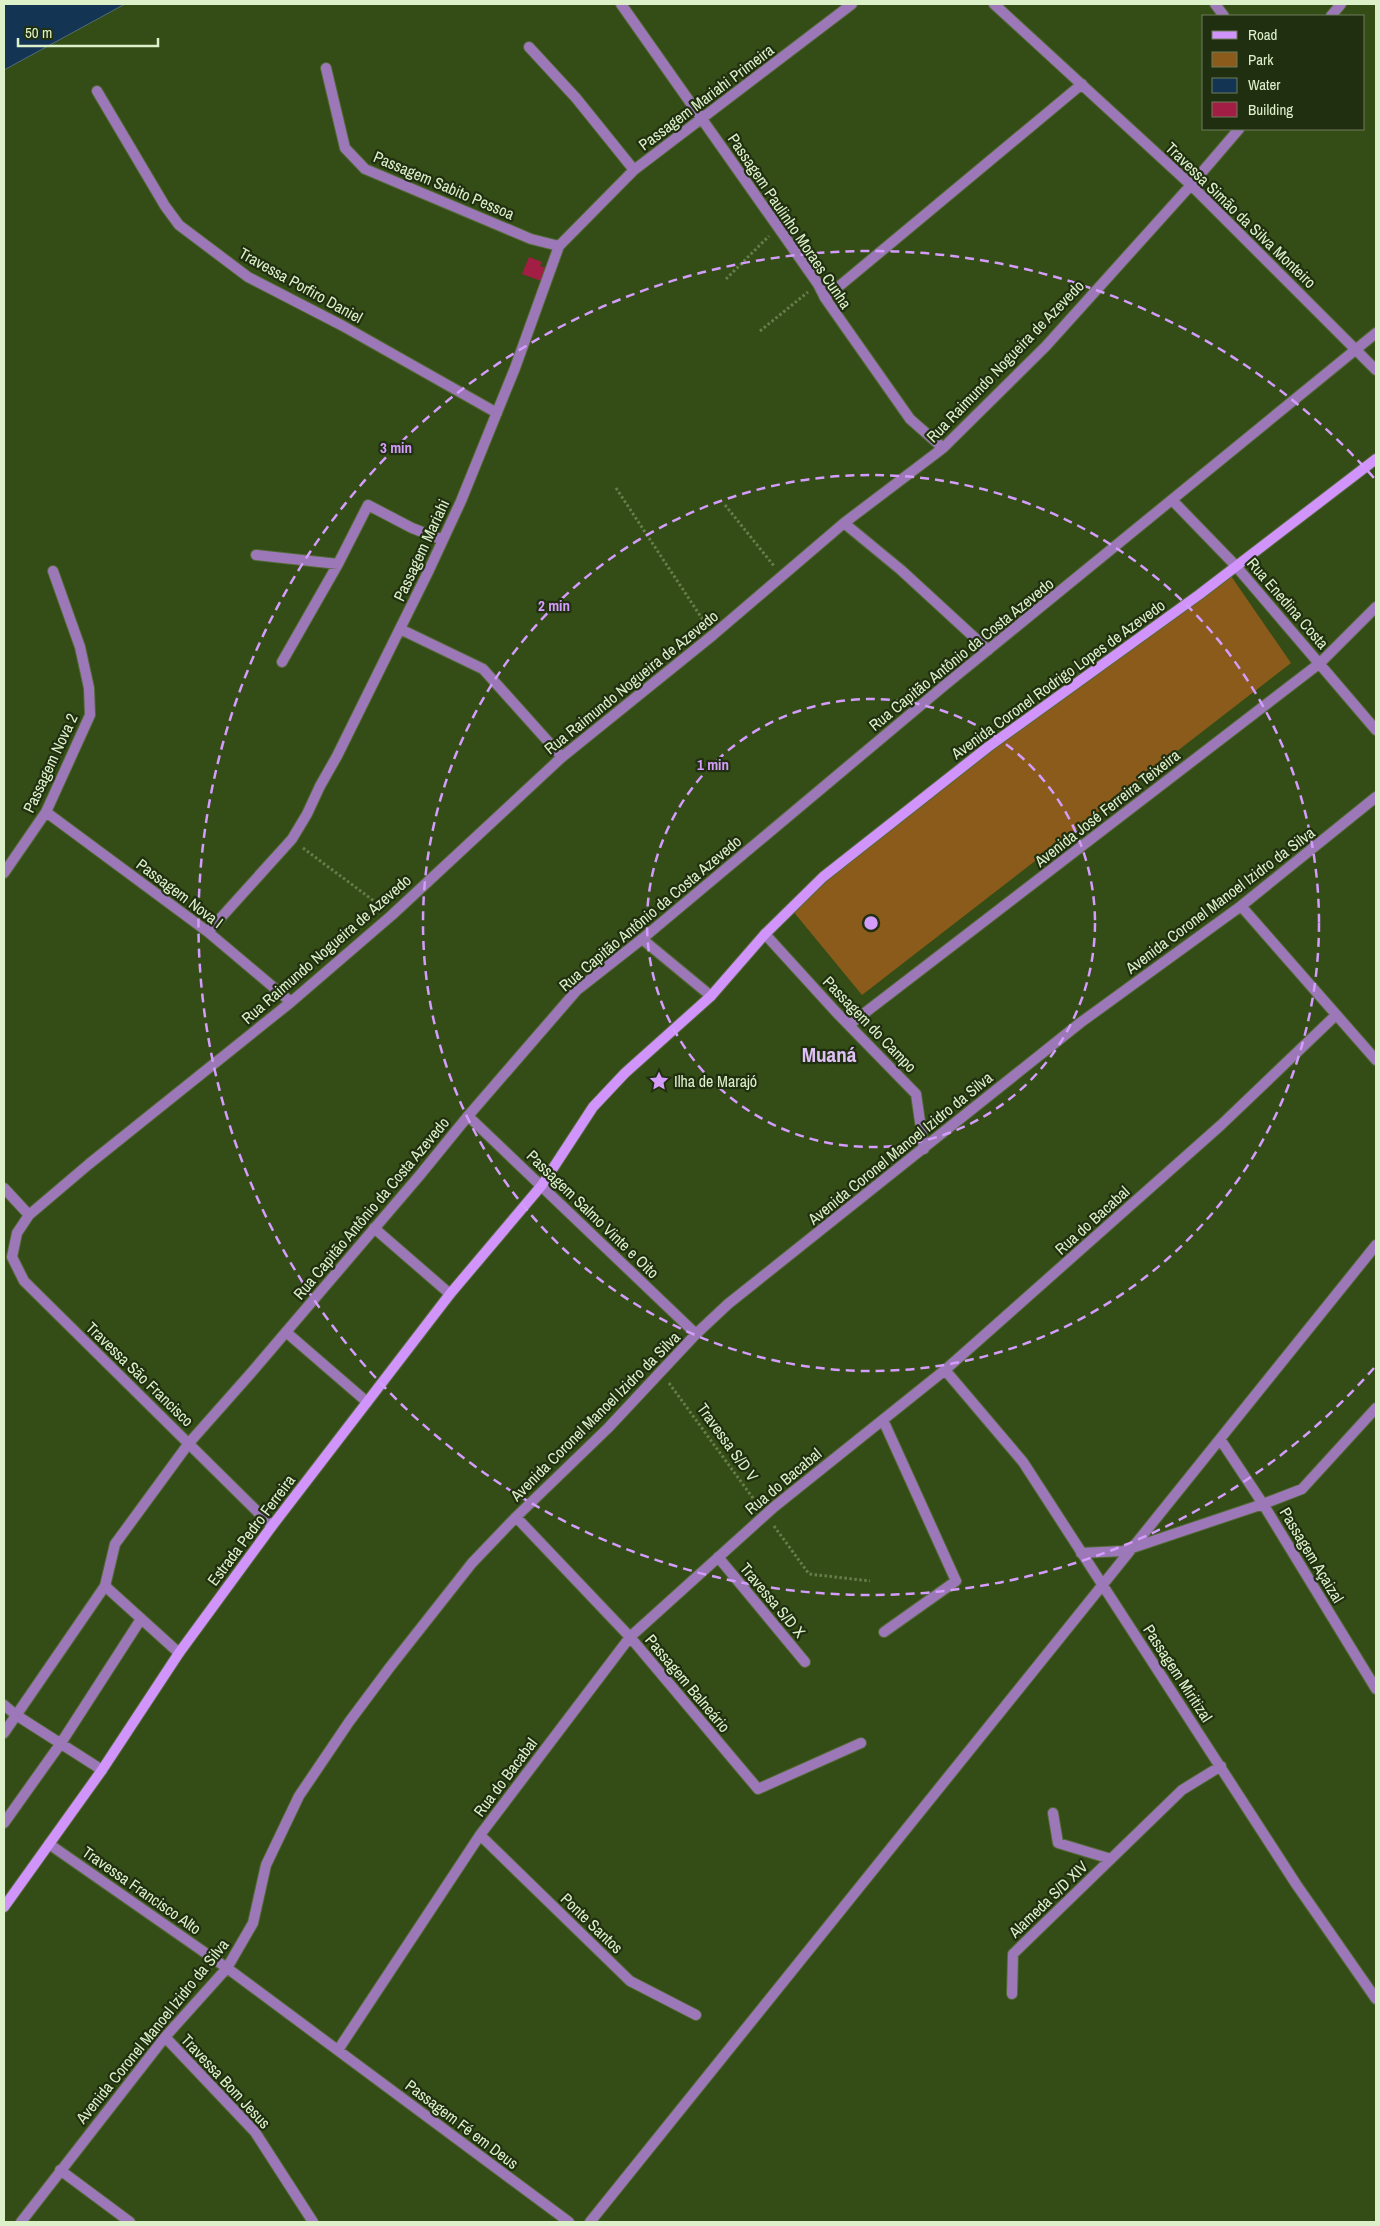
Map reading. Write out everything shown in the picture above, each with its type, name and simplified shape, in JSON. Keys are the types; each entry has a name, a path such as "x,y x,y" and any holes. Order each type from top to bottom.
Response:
{"main road":[{"name":"Avenida Coronel Rodrigo Lopes de Azevedo","path":"711,996 765,934 823,877 988,747 1200,594 1235,565 1376,460"},
{"name":"Estrada Pedro Ferreira","path":"4,1908 102,1770 180,1654 272,1526 450,1294 542,1185 593,1107 631,1066 711,996"}],"street":[{"name":"Passagem Paulinho Moraes Cunha","path":"621,4 818,284 825,298 910,419 944,448"},
{"name":"Passagem Mariahi Primeira","path":"529,47 576,98 634,170 703,120 852,4"},
{"name":"Travessa Simão da Silva Monteiro","path":"994,4 1191,185 1376,370"},
{"path":"1214,4 1223,15"},
{"path":"1332,15 1341,4"},
{"name":"Passagem Sabito Pessoa","path":"326,68 345,148 366,169 532,238 559,246"},
{"path":"825,298 1082,84"},
{"name":"Travessa Porfiro Daniel","path":"96,91 165,206 179,225 248,277 343,326 497,413"},
{"name":"Rua Raimundo Nogueira de Azevedo","path":"17,1232 29,1215 96,1158 291,1002 392,915 562,757 713,635 844,523 944,448 1046,346 1238,130"},
{"name":"Passagem Mariahi","path":"208,932 292,839 308,814 443,540 497,413 559,246 634,170"},
{"name":"Rua Capitão Antônio da Costa Azevedo","path":"4,1733 105,1586 115,1544 189,1443 577,990 642,939 988,650 1173,501 1376,333"},
{"name":"Rua Enedina Costa","path":"1173,501 1235,565 1376,730"},
{"path":"282,662 338,564 368,505 412,528 443,540"},
{"path":"844,523 901,570 988,650"},
{"path":"256,555 338,564"},
{"name":"Passagem Nova 2","path":"4,873 46,812 90,715 89,688 80,647 53,571"},
{"name":"Avenida José Ferreira Teixeira","path":"849,1025 1320,663 1376,607"},
{"path":"400,628 483,669 562,757"},
{"name":"Avenida Coronel Manoel Izidro da Silva","path":"21,2222 165,2037 227,1968 253,1923 266,1865 299,1796 349,1722 472,1563 516,1517 608,1428 696,1334 728,1304 1080,1023 1242,906 1376,797"},
{"name":"Passagem Nova I","path":"46,812 208,932 291,1002"},
{"path":"1242,906 1376,1060"},
{"name":"Passagem do Campo","path":"765,934 916,1094 924,1149"},
{"path":"642,939 711,996"},
{"name":"Rua do Bacabal","path":"338,2050 480,1835 630,1637 766,1514 946,1370 1221,1125 1336,1015"},
{"name":"Passagem Salmo Vinte e Oito","path":"468,1116 696,1334"},
{"path":"4,1188 29,1215"},
{"path":"374,1228 450,1294"},
{"name":"Travessa São Francisco","path":"17,1232 12,1256 24,1281 272,1526"},
{"path":"590,2222 1376,1245"},
{"path":"286,1332 367,1402"},
{"name":"Passagem Miritizal","path":"946,1370 1024,1462 1296,1884 1376,2000"},
{"path":"1081,1553 1123,1551 1302,1489 1376,1408"},
{"path":"883,1420 956,1581 884,1632"},
{"name":"Passagem Açaizal","path":"1220,1439 1263,1504 1376,1689"},
{"name":"Passagem Balneário","path":"516,1517 630,1637 758,1789 861,1743"},
{"name":"Travessa S/D X","path":"718,1557 805,1662"},
{"path":"105,1586 180,1654"},
{"path":"4,1823 61,1743 141,1619"},
{"path":"4,1705 16,1715 102,1770"},
{"name":"Alameda S/D XIV","path":"1012,1994 1012,1954 1182,1790 1221,1766"},
{"name":"Alameda S/D XIV","path":"1053,1813 1058,1843 1111,1859"},
{"name":"Ponte Santos","path":"480,1835 630,1981 696,2015"},
{"name":"Travessa Francisco Alto","path":"50,1844 227,1968 338,2050"},
{"name":"Travessa Bom Jesus","path":"165,2037 255,2132 313,2222"},
{"name":"Passagem Fé em Deus","path":"338,2050 569,2222"},
{"path":"60,2170 130,2222"}],"path":[{"path":"726,279 777,228"},
{"path":"760,331 818,284"},
{"path":"616,488 713,635"},
{"path":"724,505 782,576"},
{"path":"292,839 392,915"},
{"name":"Travessa S/D V","path":"661,1372 809,1574 870,1581"}],"green space":[{"path":"1229,573 1291,663 862,995 792,910 976,756"}],"water":[{"path":"4,4 125,4 4,70"}],"building":[{"path":"529,257 542,262 540,266 549,269 544,282 522,274"}],"place":[{"name":"Ilha de Marajó","path":"659,1081"}],"district":[{"name":"Muaná","path":"829,1054"}]}
